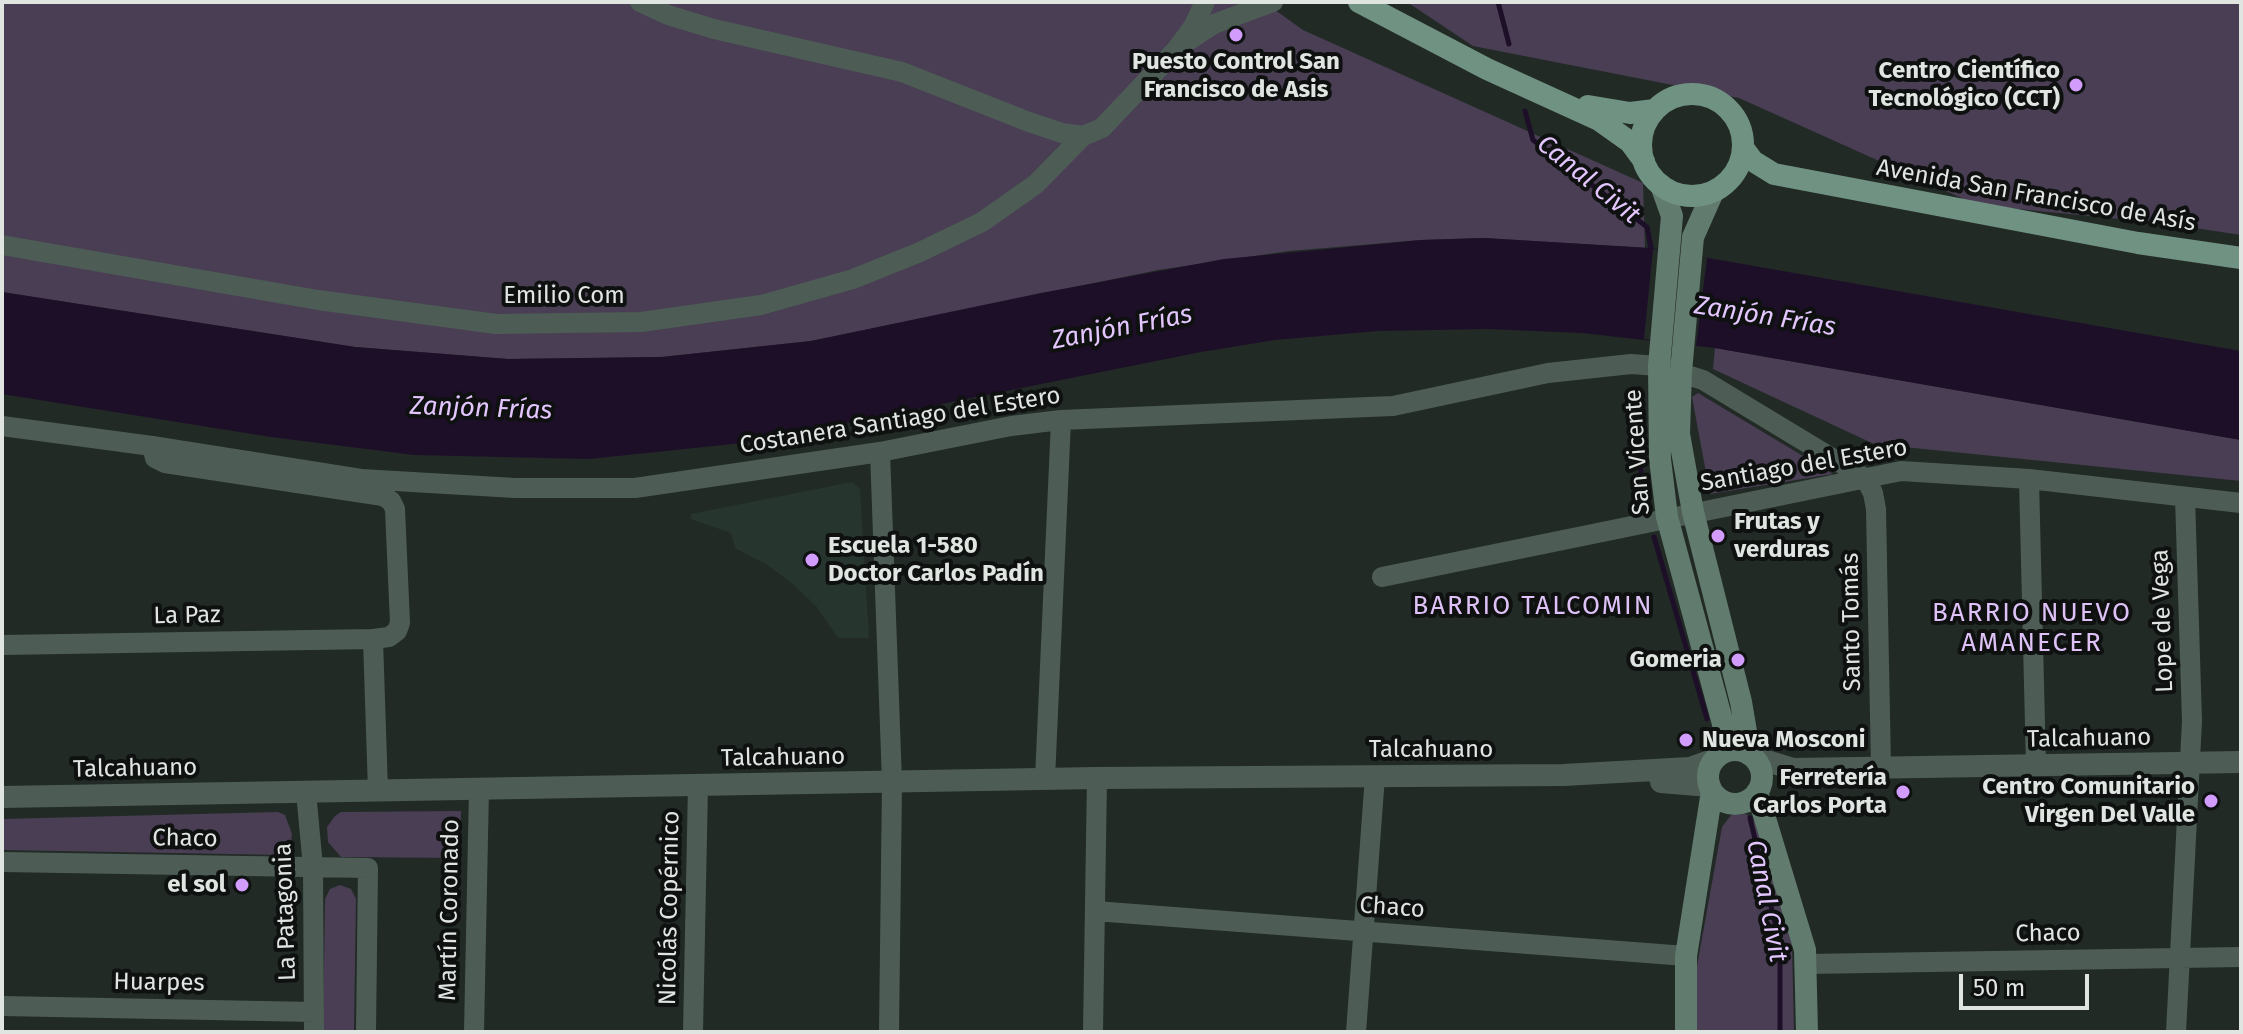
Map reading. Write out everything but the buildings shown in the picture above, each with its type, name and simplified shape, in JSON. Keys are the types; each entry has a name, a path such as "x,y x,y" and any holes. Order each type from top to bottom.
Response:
{"main road":[{"path":"1359,2 1397,24 1618,131 1630,142 1650,175 1661,185"},
{"path":"1644,161 1642,134 1655,110 1682,95 1698,94 1713,99 1726,107 1736,119 1744,149 1735,174 1719,188"},
{"path":"1547,98 1608,111 1630,113 1655,110"},
{"name":"Avenida San Francisco de Asís","path":"1744,149 1753,161 1774,174 2138,243 2241,258"},
{"name":"Avenida San Francisco de Asís","path":"1661,185 1686,196 1719,188 1823,183"},
{"name":"San Vicente","path":"1661,185 1681,253 1660,459 1667,517 1723,724 1724,740 1716,758"},
{"name":"San Vicente","path":"1681,253 1719,188"},
{"name":"San Vicente","path":"1670,369 1693,512 1752,756"},
{"path":"1686,1032 1686,956 1711,789 1709,772 1716,758 1733,750 1752,756 1762,772 1758,790 1751,798 1735,804 1726,802 1711,789"},
{"path":"1758,790 1802,938 1807,964 1807,1032"}],"street":[{"path":"640,2 668,15 714,29 902,72 1029,122 1083,136"},
{"path":"1176,50 1193,27 1205,2"},
{"path":"1176,50 1214,24 1273,2"},
{"path":"1372,2 1397,24"},
{"name":"Emilio Com","path":"2,245 318,300 496,324 641,322 761,305 853,279 982,222 1036,184 1083,136 1102,128 1176,50"},
{"name":"Costanera Santiago del Estero","path":"2,426 361,479 515,488 656,487 880,452 1011,426 1061,420 1393,406 1579,368 1631,364 1670,369 1703,380 1865,478"},
{"path":"1045,779 1061,420"},
{"name":"Costanera Santiago del Estero","path":"152,446 155,458 165,463 383,496 391,501 395,509 400,623 397,631 389,637 373,639"},
{"path":"880,452 892,782 889,1032"},
{"name":"Santiago del Estero","path":"1382,577 1667,517 1912,470 2029,479 2241,503"},
{"name":"Santo Tomás","path":"1865,478 1873,493 1876,509 1881,768"},
{"path":"2029,479 2036,766"},
{"name":"Lope de Vega","path":"2176,1032 2192,721 2185,497"},
{"path":"373,639 378,791"},
{"name":"La Paz","path":"2,645 373,639"},
{"name":"Talcahuano","path":"1752,756 1793,769 2241,762"},
{"name":"Talcahuano","path":"2,797 1097,778 1564,775 1690,768 1716,758"},
{"name":"Talcahuano","path":"1758,790 1793,769"},
{"name":"Talcahuano","path":"1564,775 1711,789"},
{"path":"1356,1032 1375,776"},
{"path":"1093,1032 1097,778"},
{"name":"Nicolás Copérnico","path":"693,1032 698,785"},
{"name":"Martín Coronado","path":"474,1032 479,789"},
{"name":"La Patagonia","path":"306,792 313,867 314,1022"},
{"name":"Chaco","path":"2,862 368,868 366,1032"},
{"name":"Chaco","path":"1095,911 1686,956"},
{"name":"Chaco","path":"1807,964 2241,957"},
{"name":"Huarpes","path":"2,1006 314,1022"}],"shaded area":[{"path":"2,2 1264,2 1303,30 1643,183 1645,248 1484,238 1289,251 1158,270 811,341 662,357 508,359 355,347 2,292"},
{"path":"1407,2 2241,2 2241,235 2162,223 1977,205 1739,98 1473,46"},
{"path":"1715,348 2241,440 2241,481 1874,444 1713,369"},
{"path":"1698,393 1833,474 1710,494 1692,397"},
{"name":"Escuela 1-580 Doctor Carlos Padín","path":"852,482 860,489 869,638 838,638 816,606 793,584 766,564 735,548 731,533 691,519 691,514"},
{"path":"461,811 460,858 341,857 328,842 327,827 341,812"},
{"path":"278,812 285,815 292,834 290,851 284,855 2,850 2,819"},
{"path":"1746,814 1755,822 1792,945 1794,1032 1697,1032 1697,966 1722,827 1731,815"},
{"path":"340,885 351,889 356,899 354,1032 323,1032 325,899 330,889"}],"water":[{"name":"Zanjón Frías","path":"1484,238 1651,248 2241,351 2241,440 1715,348 1582,333 1487,329 1378,331 1275,340 752,442 589,459 414,455 271,437 2,394 2,292 355,347 508,359 662,357 811,341 1224,259 1421,240"}],"pier":[{"path":"1653,249 1707,258 1696,346 1644,339"}],"waterway":[{"name":"Canal Civit","path":"1498,2 1509,44"},
{"name":"Canal Civit","path":"1525,111 1533,140 1647,227 1651,248"},
{"name":"Canal Civit","path":"1638,395 1642,502"},
{"name":"Canal Civit","path":"1654,537 1707,719"},
{"name":"Canal Civit","path":"1750,818 1780,944 1780,1032"}],"place":[{"name":"Puesto Control San Francisco de Asis","path":"1236,35"},
{"name":"Centro Científico Tecnológico (CCT)","path":"2076,85"},
{"name":"Frutas y verduras","path":"1718,536"},
{"name":"Escuela 1-580 Doctor Carlos Padín","path":"812,560"},
{"name":"Gomeria","path":"1738,660"},
{"name":"Nueva Mosconi","path":"1686,740"},
{"name":"Ferretería Carlos Porta","path":"1903,792"},
{"name":"Centro Comunitario Virgen Del Valle","path":"2211,801"},
{"name":"el sol","path":"242,885"}],"district":[{"name":"BARRIO TALCOMIN","path":"1533,607"},
{"name":"BARRIO NUEVO AMANECER","path":"2032,629"}]}
